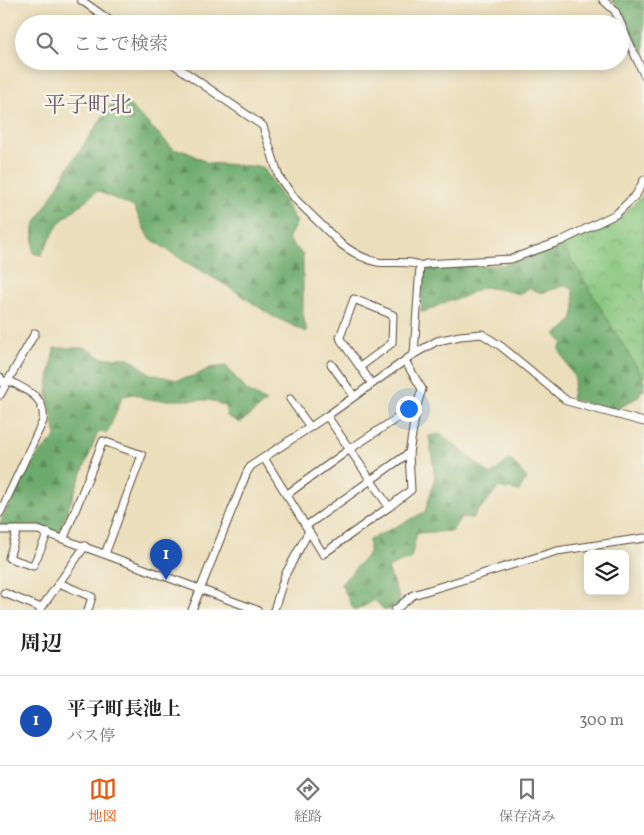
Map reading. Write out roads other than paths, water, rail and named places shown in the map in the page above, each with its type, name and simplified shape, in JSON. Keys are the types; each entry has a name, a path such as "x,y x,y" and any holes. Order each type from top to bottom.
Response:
{"street":[{"path":"82,0 103,15"},
{"path":"602,0 615,11 617,15"},
{"path":"629,42 644,76"},
{"path":"182,70 263,126 279,177 296,200 341,244 367,260 388,264 416,263 420,266 426,264 511,259 560,241 616,214 636,195 644,180"},
{"path":"414,354 420,266"},
{"path":"360,367 392,343 393,316 354,299 340,337 360,367 372,384"},
{"path":"0,395 35,333"},
{"path":"192,610 251,466 310,428 405,360 437,341 482,334 502,346 567,401 644,422"},
{"path":"264,458 323,554 411,490 409,453 417,405 422,389 405,360"},
{"path":"332,364 354,396"},
{"path":"0,377 7,383 33,394 44,410 43,421 0,513"},
{"path":"290,399 310,428"},
{"path":"286,495 350,449 417,405"},
{"path":"327,416 389,507"},
{"path":"64,538 103,440 142,455 106,554"},
{"path":"274,610 285,576 308,529 409,453"},
{"path":"0,530 38,530 48,533 201,589 248,609 257,610"},
{"path":"18,530 9,558 33,566 48,533"},
{"path":"395,610 413,595 557,551 644,538"},
{"path":"4,593 41,609 85,546"},
{"path":"59,583 92,597 88,610"}],"place":[{"name":"平子町長池上","path":"166,580"}],"district":[{"name":"平子町北","path":"88,104"}]}
